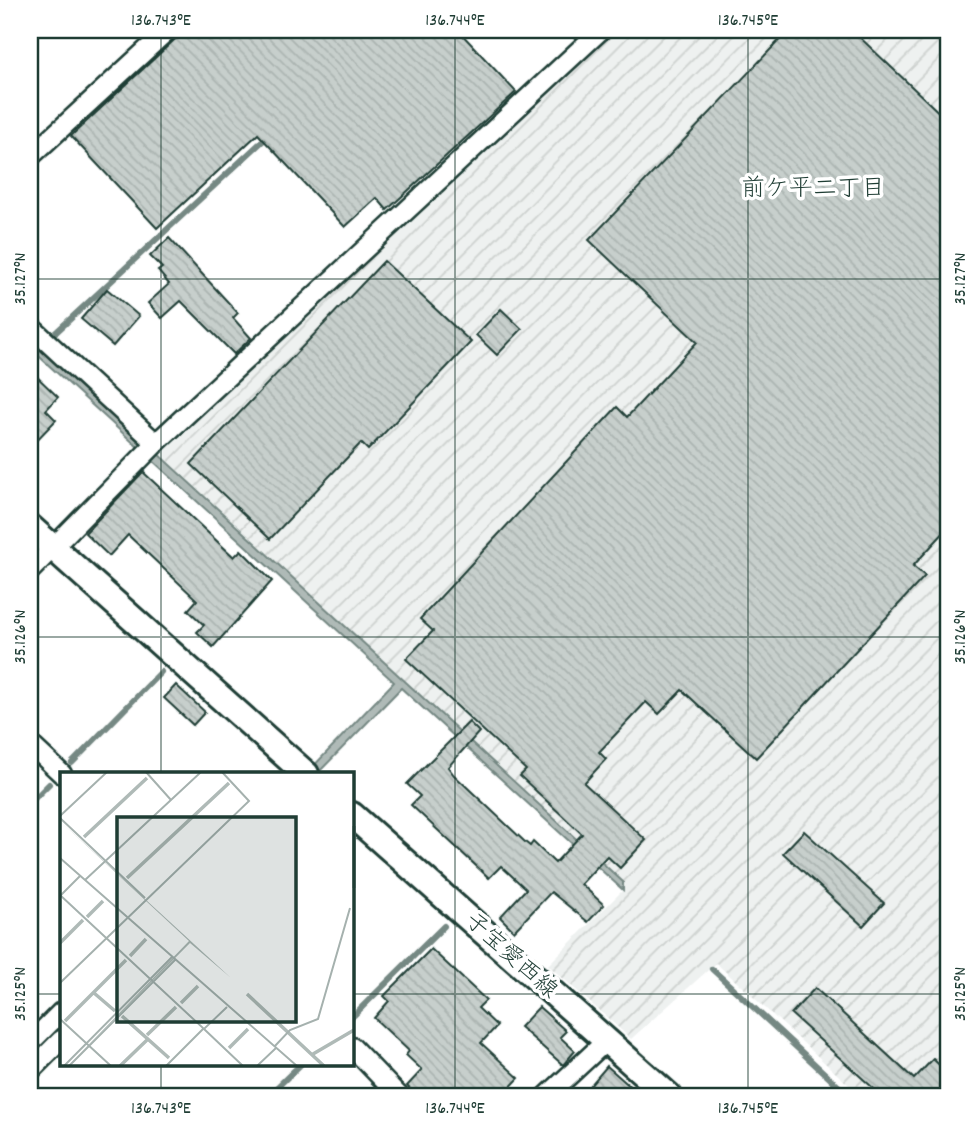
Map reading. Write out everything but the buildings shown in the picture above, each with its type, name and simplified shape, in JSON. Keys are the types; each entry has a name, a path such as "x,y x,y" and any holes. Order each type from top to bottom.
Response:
{"main road":[{"path":"30,527 301,772"},
{"name":"子宝愛西線","path":"354,818 604,1042 669,1096"}],"street":[{"path":"30,157 168,30"},
{"path":"30,571 150,449 601,30"},
{"path":"30,326 150,449"},
{"path":"30,744 60,772"},
{"path":"30,1043 60,1013"},
{"path":"30,1071 60,1041"},
{"path":"547,1096 604,1042"},
{"path":"354,1049 399,1096"}],"shaded area":[{"path":"616,30 948,30 948,1096 861,1096 716,963 631,1039 548,965 623,890 623,882 159,453"},
{"path":"30,336 623,882 623,890 401,688 319,772 308,772 394,682 30,348"}],"waterway":[{"path":"53,335 268,136"},
{"path":"72,763 161,672"},
{"path":"30,803 49,784"},
{"path":"354,1015 444,926"},
{"path":"712,969 849,1096"},
{"path":"268,1096 299,1066"}],"district":[{"name":"前ケ平二丁目","path":"813,190"}]}
